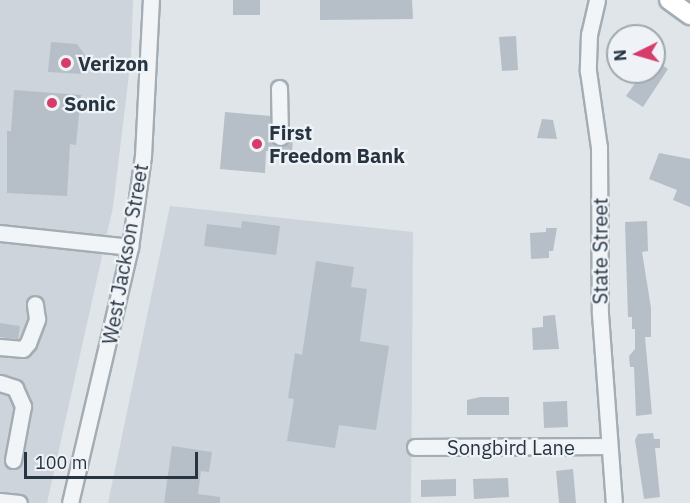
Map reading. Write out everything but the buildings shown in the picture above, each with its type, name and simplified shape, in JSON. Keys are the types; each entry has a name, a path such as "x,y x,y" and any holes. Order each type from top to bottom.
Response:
{"main road":[{"path":"669,0 690,15"}],"street":[{"name":"West Jackson Street","path":"70,503 130,247 143,156 151,0"},
{"name":"State Street","path":"597,0 589,34 588,70 599,147 597,248 608,446 614,503"},
{"path":"279,88 280,136"},
{"path":"0,233 130,247"},
{"path":"0,347 22,349 28,343 37,319 35,304"},
{"path":"0,383 15,388 23,406 13,460"},
{"name":"Songbird Lane","path":"415,447 608,446"},
{"path":"0,501 19,503"}],"shaded area":[{"path":"0,0 133,0 131,57 113,207 47,503 0,503"},
{"path":"170,206 413,232 411,503 108,503"}],"tunnel":[{"path":"279,152 280,137"}],"place":[{"name":"Verizon","path":"66,63"},
{"name":"Sonic","path":"52,103"},
{"name":"First Freedom Bank","path":"257,144"}]}
